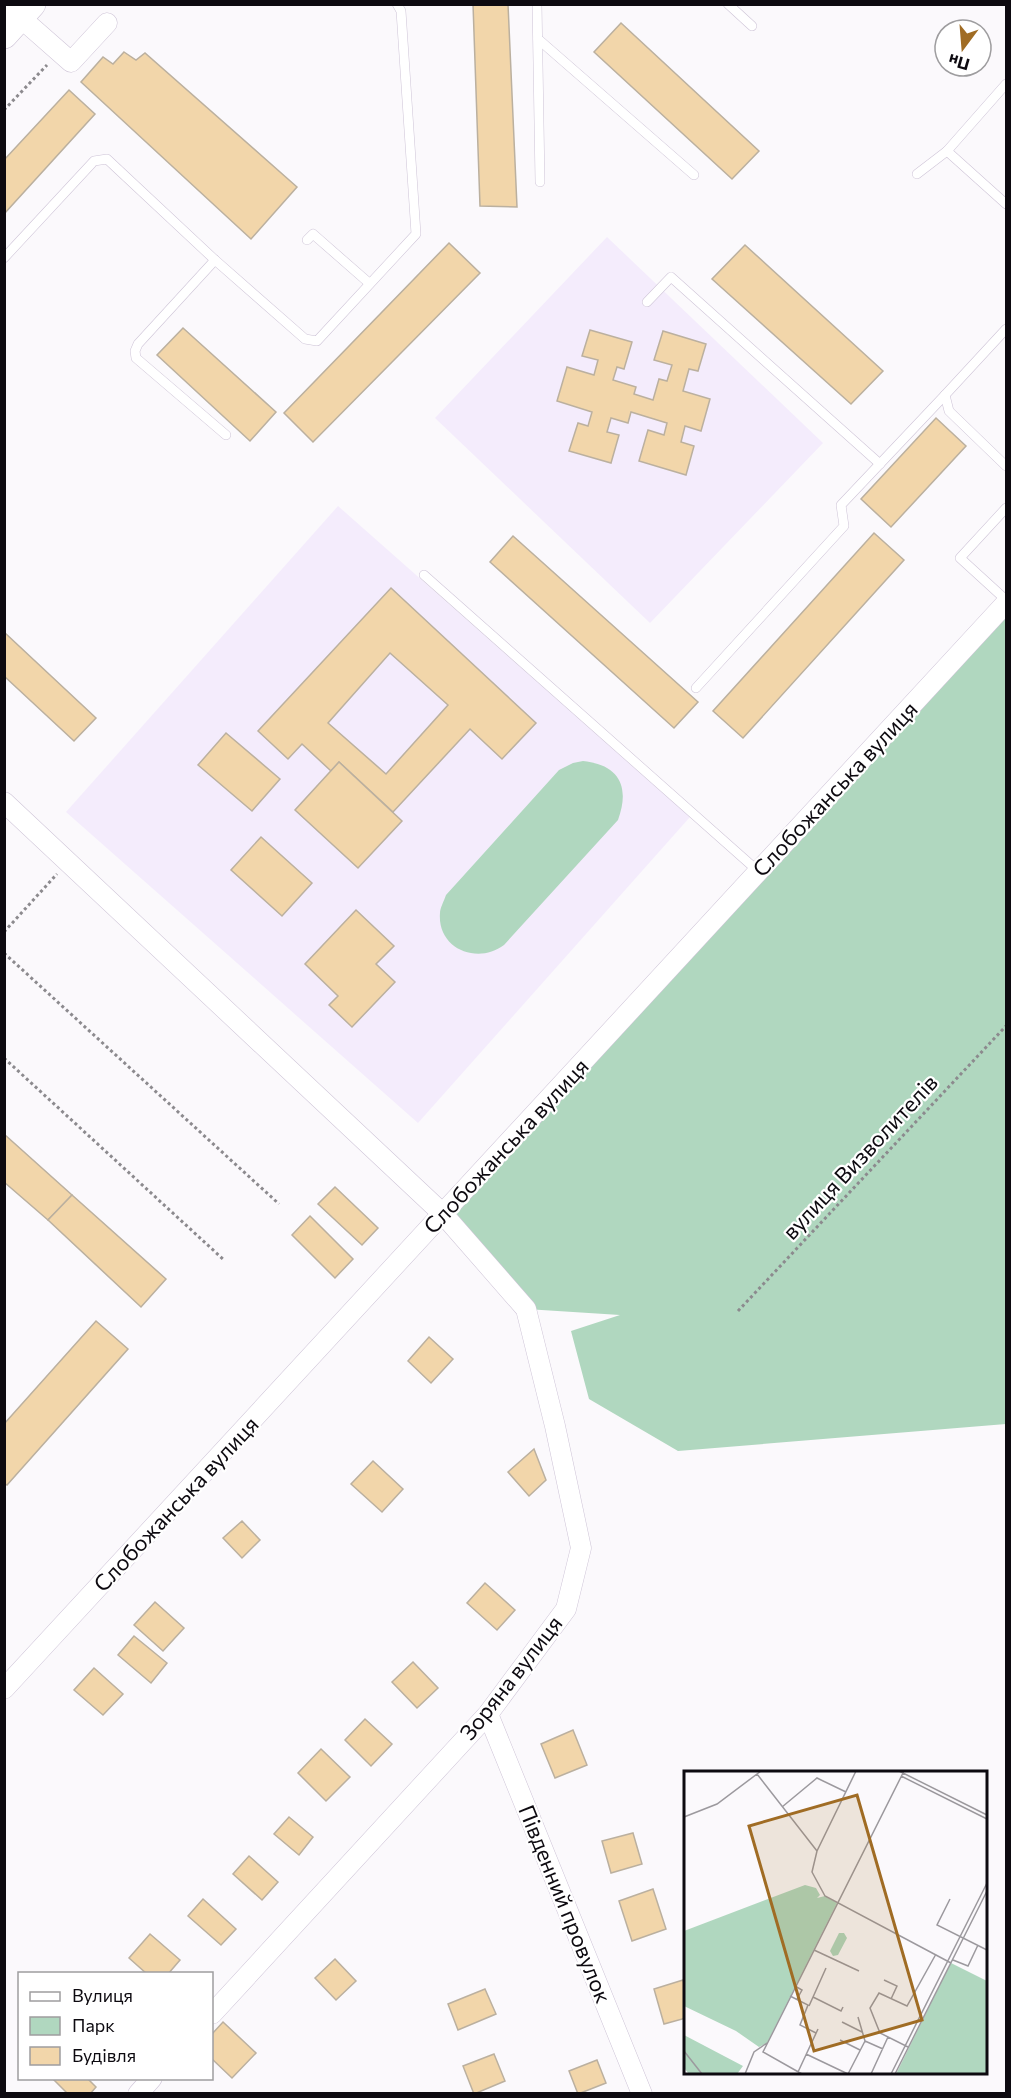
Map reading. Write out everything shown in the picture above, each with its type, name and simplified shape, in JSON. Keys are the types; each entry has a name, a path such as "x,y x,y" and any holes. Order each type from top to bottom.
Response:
{"street":[{"path":"16,15 71,62 107,23"},
{"name":"Слобожанська вулиця","path":"4,1689 1006,602"},
{"name":"Зоряна вулиця","path":"4,802 443,1214 526,1309 555,1426 581,1548 566,1609 488,1714 213,2013"},
{"name":"Південний провулок","path":"488,1714 642,2094"},
{"path":"138,2094 151,2080"}],"lane":[{"path":"4,258 94,161 107,159 215,260 305,339 316,341 416,234 401,11 398,4"},
{"path":"537,4 540,182"},
{"path":"728,4 752,26"},
{"path":"538,39 694,175"},
{"path":"917,174 947,151 1006,84"},
{"path":"947,151 1006,204"},
{"path":"307,240 313,234 369,284"},
{"path":"215,260 138,344 135,351 136,358 226,435"},
{"path":"647,302 671,277 880,464"},
{"path":"696,688 844,526 841,505 1006,329"},
{"path":"945,395 949,411 1006,466"},
{"path":"1006,508 960,558 1006,602"},
{"path":"424,575 759,872"}],"path":[{"path":"4,932 68,862"},
{"path":"4,953 279,1204"},
{"name":"вулиця Визволителів","path":"738,1311 1006,1026"},
{"path":"4,1058 224,1260"}],"shaded area":[{"path":"607,237 823,443 650,623 435,418"},
{"path":"338,506 690,817 418,1123 66,812"}],"green space":[{"path":"1006,603 1006,1424 678,1451 589,1399 571,1331 620,1315 526,1309 443,1214"},
{"path":"583,761 606,767 619,780 623,797 618,820 504,945 483,954 461,950 452,944 445,936 441,926 440,911 446,895 559,770"}],"building":[{"path":"473,4 508,4 517,207 480,206"},
{"path":"621,23 759,151 732,179 594,52"},
{"path":"124,52 136,60 145,53 297,187 251,239 81,82 103,57 113,64"},
{"path":"69,90 95,114 4,214 4,160"},
{"path":"449,243 480,273 313,442 284,413"},
{"path":"745,245 883,371 851,404 712,279"},
{"path":"183,328 276,412 250,441 157,355"},
{"path":"590,330 632,342 624,369 617,367 613,380 636,387 634,394 653,400 659,379 667,381 672,365 654,360 663,331 706,344 698,371 689,369 683,391 710,399 701,431 685,426 681,442 694,446 686,475 639,461 648,430 664,435 667,423 631,412 628,423 611,418 607,432 619,435 611,463 569,451 578,423 588,426 592,412 557,401 567,367 594,375 598,360 582,356"},
{"path":"936,418 966,446 891,527 861,499"},
{"path":"874,533 904,560 743,738 713,711"},
{"path":"513,536 698,702 674,728 490,562"},
{"path":"391,588 536,723 502,759 470,729 393,812 339,762 331,771 302,744 288,759 258,731","holes":["390,653 448,705 386,774 328,723"]},
{"path":"4,632 96,718 74,741 4,676"},
{"path":"226,733 280,779 252,811 198,765"},
{"path":"339,762 402,821 358,868 295,810"},
{"path":"261,837 312,883 282,916 231,870"},
{"path":"356,910 394,946 376,964 395,982 352,1027 329,1005 338,996 305,964"},
{"path":"4,1134 72,1195 48,1220 4,1182"},
{"path":"335,1187 378,1228 362,1245 318,1204"},
{"path":"72,1195 166,1279 141,1307 48,1220"},
{"path":"310,1216 353,1259 335,1278 292,1235"},
{"path":"96,1321 128,1349 7,1485 4,1483 4,1424"},
{"path":"429,1337 453,1359 431,1383 408,1361"},
{"path":"534,1449 546,1480 529,1496 508,1472"},
{"path":"373,1461 403,1489 382,1512 351,1484"},
{"path":"242,1521 260,1540 242,1558 223,1538"},
{"path":"485,1583 515,1610 497,1630 467,1603"},
{"path":"155,1602 184,1628 163,1651 134,1625"},
{"path":"134,1636 167,1663 151,1683 118,1655"},
{"path":"413,1662 438,1688 417,1708 392,1682"},
{"path":"94,1668 123,1694 103,1715 74,1690"},
{"path":"365,1719 392,1744 371,1766 345,1740"},
{"path":"573,1730 587,1765 555,1778 541,1744"},
{"path":"321,1749 350,1777 326,1801 298,1773"},
{"path":"289,1817 313,1837 299,1855 274,1834"},
{"path":"633,1833 642,1864 611,1873 602,1841"},
{"path":"249,1856 278,1882 262,1900 233,1874"},
{"path":"653,1889 666,1929 632,1941 619,1901"},
{"path":"203,1899 236,1929 221,1945 188,1916"},
{"path":"150,1934 180,1960 170,1972 145,1972 129,1958"},
{"path":"335,1959 356,1981 336,2000 315,1978"},
{"path":"683,1980 684,2019 664,2024 654,1989"},
{"path":"485,1989 496,2014 458,2030 448,2004"},
{"path":"223,2022 256,2053 232,2078 213,2060 213,2033"},
{"path":"494,2054 505,2081 474,2094 463,2066"},
{"path":"597,2060 606,2083 578,2094 569,2071"},
{"path":"54,2080 89,2080 96,2087 90,2094 68,2094"}]}
